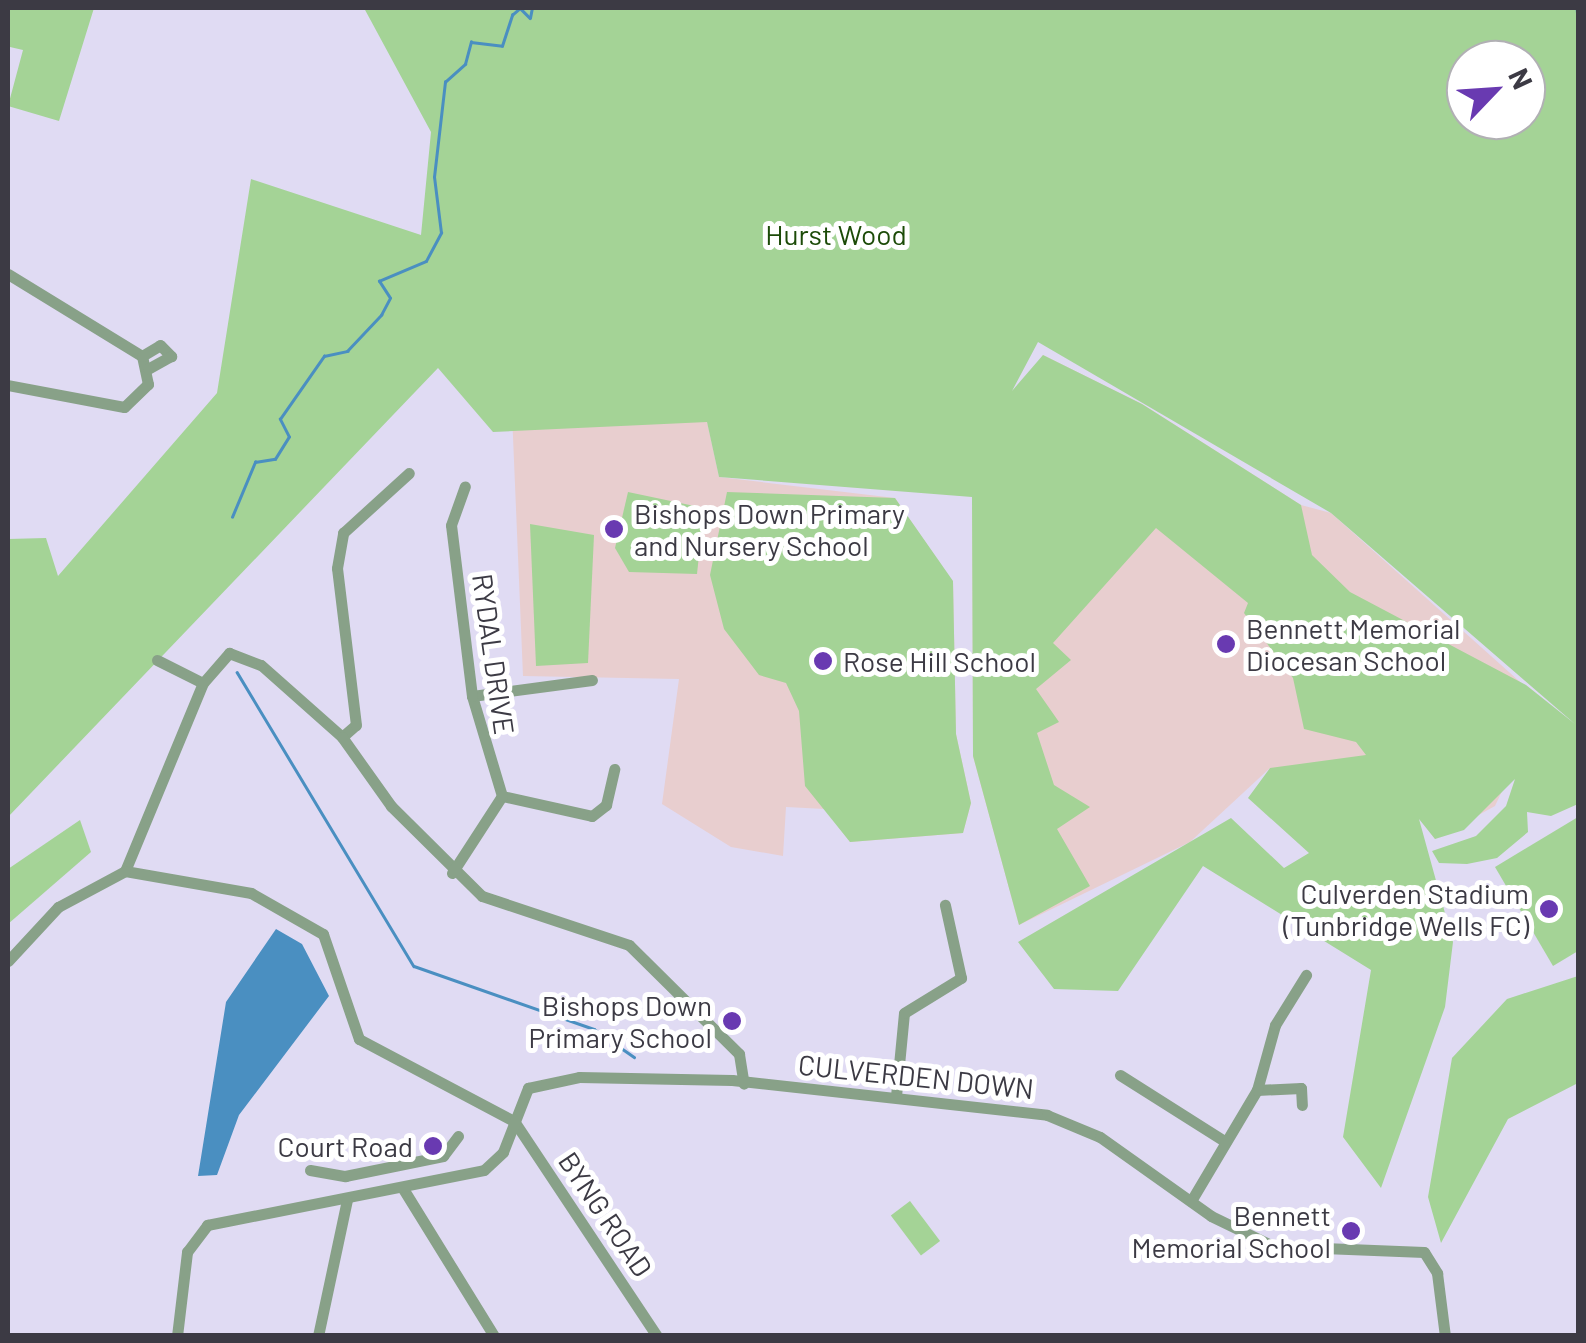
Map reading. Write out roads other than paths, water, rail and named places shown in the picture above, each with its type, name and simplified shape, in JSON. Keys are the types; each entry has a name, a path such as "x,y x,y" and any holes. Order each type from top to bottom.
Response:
{"street":[{"path":"8,274 145,363 148,384 124,408 8,385"},
{"path":"342,737 356,726 337,568 343,533 409,473"},
{"name":"RYDAL DRIVE","path":"465,486 451,525 472,696 502,796"},
{"path":"124,871 203,683 229,654 262,666 342,737 452,873 482,896 629,945 740,1054 744,1084"},
{"path":"157,660 203,683"},
{"path":"472,696 592,680"},
{"path":"452,873 502,796 592,816 606,805 614,769"},
{"path":"8,960 58,907 124,871 198,878 287,906 322,934 359,1039 514,1121"},
{"path":"896,1096 904,1013 961,978 944,905"},
{"path":"1191,1201 1257,1090 1275,1025 1306,975"},
{"path":"1120,1074 1226,1142"},
{"name":"CULVERDEN DOWN","path":"402,1187 474,1174 503,1152 528,1088 559,1078 744,1084 896,1096 1046,1114 1100,1136 1191,1201 1280,1248 1424,1252 1438,1273 1444,1336"},
{"path":"1257,1090 1301,1088 1302,1105"},
{"name":"BYNG ROAD","path":"514,1121 656,1336"},
{"path":"310,1170 370,1171 442,1156 458,1136"},
{"path":"370,1171 377,1192"},
{"path":"177,1336 180,1276 198,1231 402,1187 494,1336"},
{"path":"318,1336 348,1199"}],"water":[{"path":"276,929 302,944 329,996 239,1115 217,1175 198,1176 226,1002"}],"waterway":[{"path":"232,517 255,462 275,459 289,437 280,419 324,356 347,351 381,315 390,298 379,281 426,261 441,233 434,177 445,82 465,64 471,42 502,46 512,15 520,8 530,18 532,8"},
{"path":"1577,8 1578,18"},
{"path":"237,672 414,966 594,1029 634,1057"}],"place":[{"name":"Bishops Down Primary and Nursery School","path":"614,529"},
{"name":"Bennett Memorial Diocesan School","path":"1226,644"},
{"name":"Rose Hill School","path":"823,661"},
{"name":"Culverden Stadium (Tunbridge Wells FC)","path":"1549,909"},
{"name":"Bishops Down Primary School","path":"732,1021"},
{"name":"Court Road","path":"433,1146"},
{"name":"Bennett Memorial School","path":"1351,1231"}],"park label":[{"name":"Hurst Wood","path":"836,234"}]}
